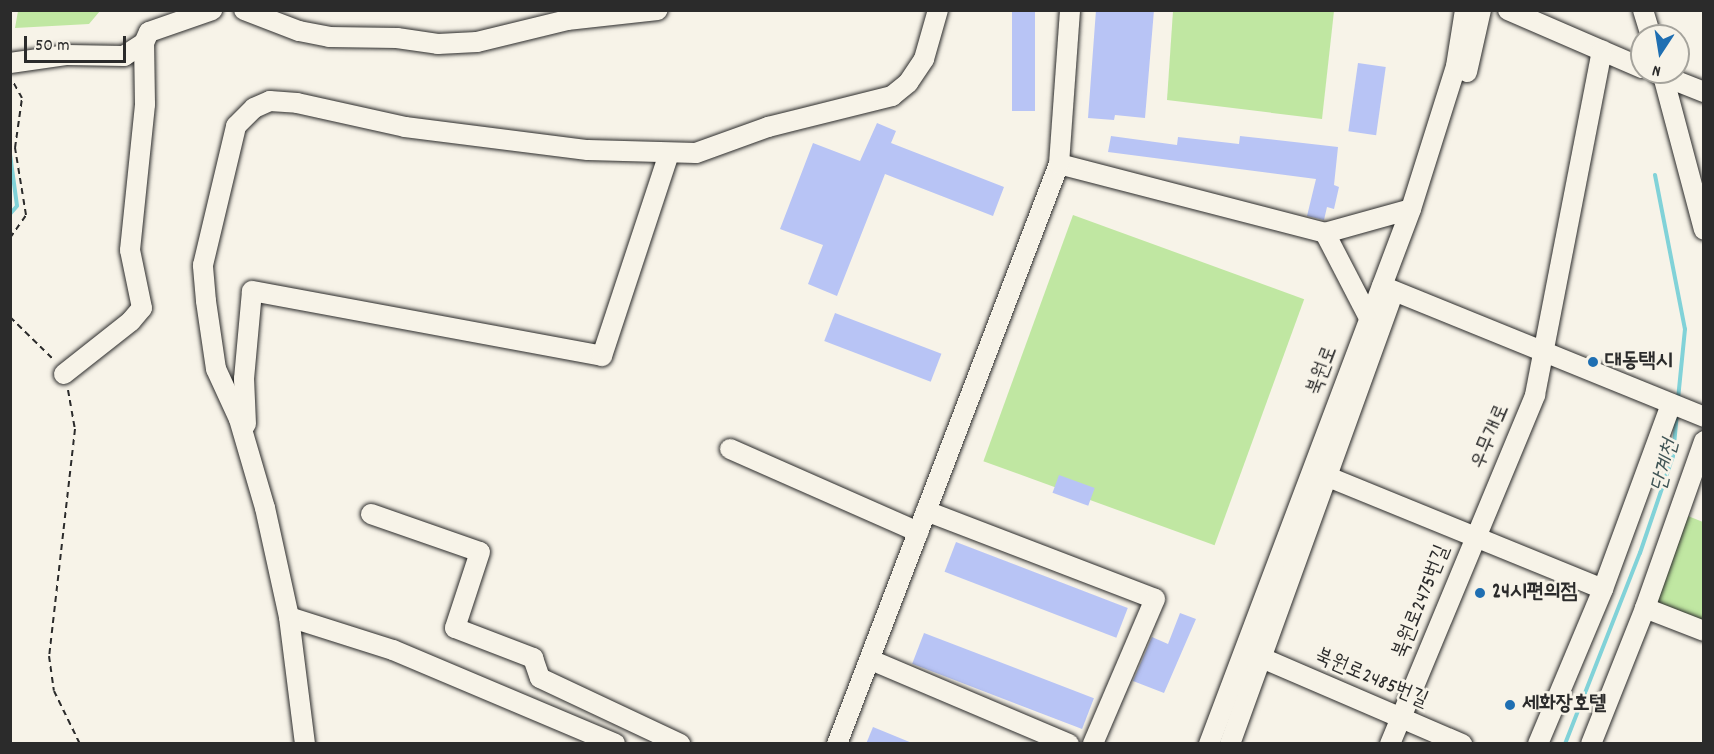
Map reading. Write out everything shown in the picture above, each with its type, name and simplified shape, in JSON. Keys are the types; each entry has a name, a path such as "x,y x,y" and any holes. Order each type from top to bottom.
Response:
{"street":[{"path":"64,374 131,321 142,308 130,250 145,104 144,43 149,32 212,10"},
{"path":"244,10 299,31 329,37 397,38 438,44 477,42 567,20 657,10"},
{"path":"305,744 289,617 265,508 246,445 216,369 203,265 225,160 236,126 254,108 270,101 297,103 405,127 588,150 696,153 768,128 892,96 908,83 924,59 938,10"},
{"path":"837,744 1059,164 1070,10"},
{"name":"북원로","path":"1230,744 1326,477 1388,289 1456,66 1465,10"},
{"name":"북원로","path":"1209,744 1369,318 1388,289 1459,101 1481,10"},
{"path":"1508,10 1630,63"},
{"path":"10,63 67,55 124,56 144,43"},
{"path":"1545,353 1602,50"},
{"path":"1662,84 1704,230"},
{"path":"1685,84 1704,92"},
{"path":"246,445 244,379 252,291 602,357 669,154"},
{"path":"1059,164 1325,233 1411,209"},
{"path":"1325,233 1369,318"},
{"path":"1388,289 1704,417"},
{"name":"우무개로","path":"1474,537 1536,395 1545,353"},
{"path":"1538,744 1603,589 1671,405"},
{"path":"1591,744 1646,608 1704,441"},
{"path":"730,449 918,532"},
{"name":"북원로2475번길","path":"1326,477 1603,589"},
{"path":"926,511 1155,599 1093,744"},
{"path":"370,514 480,552 455,628 532,658 540,678 680,744"},
{"name":"북원로2475번길","path":"1390,744 1474,537"},
{"path":"1646,608 1704,632"},
{"path":"289,617 393,650 615,744"},
{"name":"북원로2485번길","path":"1262,658 1462,744"},
{"path":"871,660 1069,744"}],"path":[{"path":"10,77 22,98 15,148 26,215 10,238"},
{"path":"10,317 25,336 46,349 64,374 75,429 49,656 54,691 80,744"}],"green space":[{"path":"18,10 100,11 89,24 15,28"},
{"path":"1173,11 1334,11 1322,119 1167,100"},
{"path":"1073,215 1304,299 1215,545 983,461"},
{"path":"1688,516 1703,522 1703,627 1654,608 1653,600"}],"building":[{"path":"1012,10 1035,10 1035,111 1012,111"},
{"path":"1096,10 1154,10 1145,118 1115,115 1114,120 1088,118"},
{"path":"1358,63 1386,67 1376,135 1348,131"},
{"path":"877,123 896,131 891,143 1004,187 993,216 885,174 837,296 808,284 823,245 780,229 813,143 860,161"},
{"path":"1111,136 1177,145 1178,137 1239,144 1240,136 1338,147 1334,185 1339,187 1334,209 1327,207 1324,220 1307,216 1316,179 1108,152"},
{"path":"835,313 941,354 931,382 824,341"},
{"path":"1059,475 1095,488 1088,506 1053,493"},
{"path":"956,542 1128,608 1116,638 945,572"},
{"path":"1180,613 1196,619 1164,693 1133,681 1152,637 1168,644"},
{"path":"924,633 1094,698 1082,729 912,664"},
{"path":"873,727 912,743 912,744 866,744"}],"waterway":[{"path":"10,96 10,136"},
{"path":"10,154 17,206 10,214"},
{"name":"단계천","path":"1655,175 1685,329 1678,399"},
{"path":"10,338 10,352"},
{"name":"단계천","path":"1565,744 1640,553 1673,456 1677,413"}],"place":[{"name":"대동택시","path":"1593,362"},
{"name":"24시편의점","path":"1480,593"},
{"name":"세화장호텔","path":"1510,705"}]}
